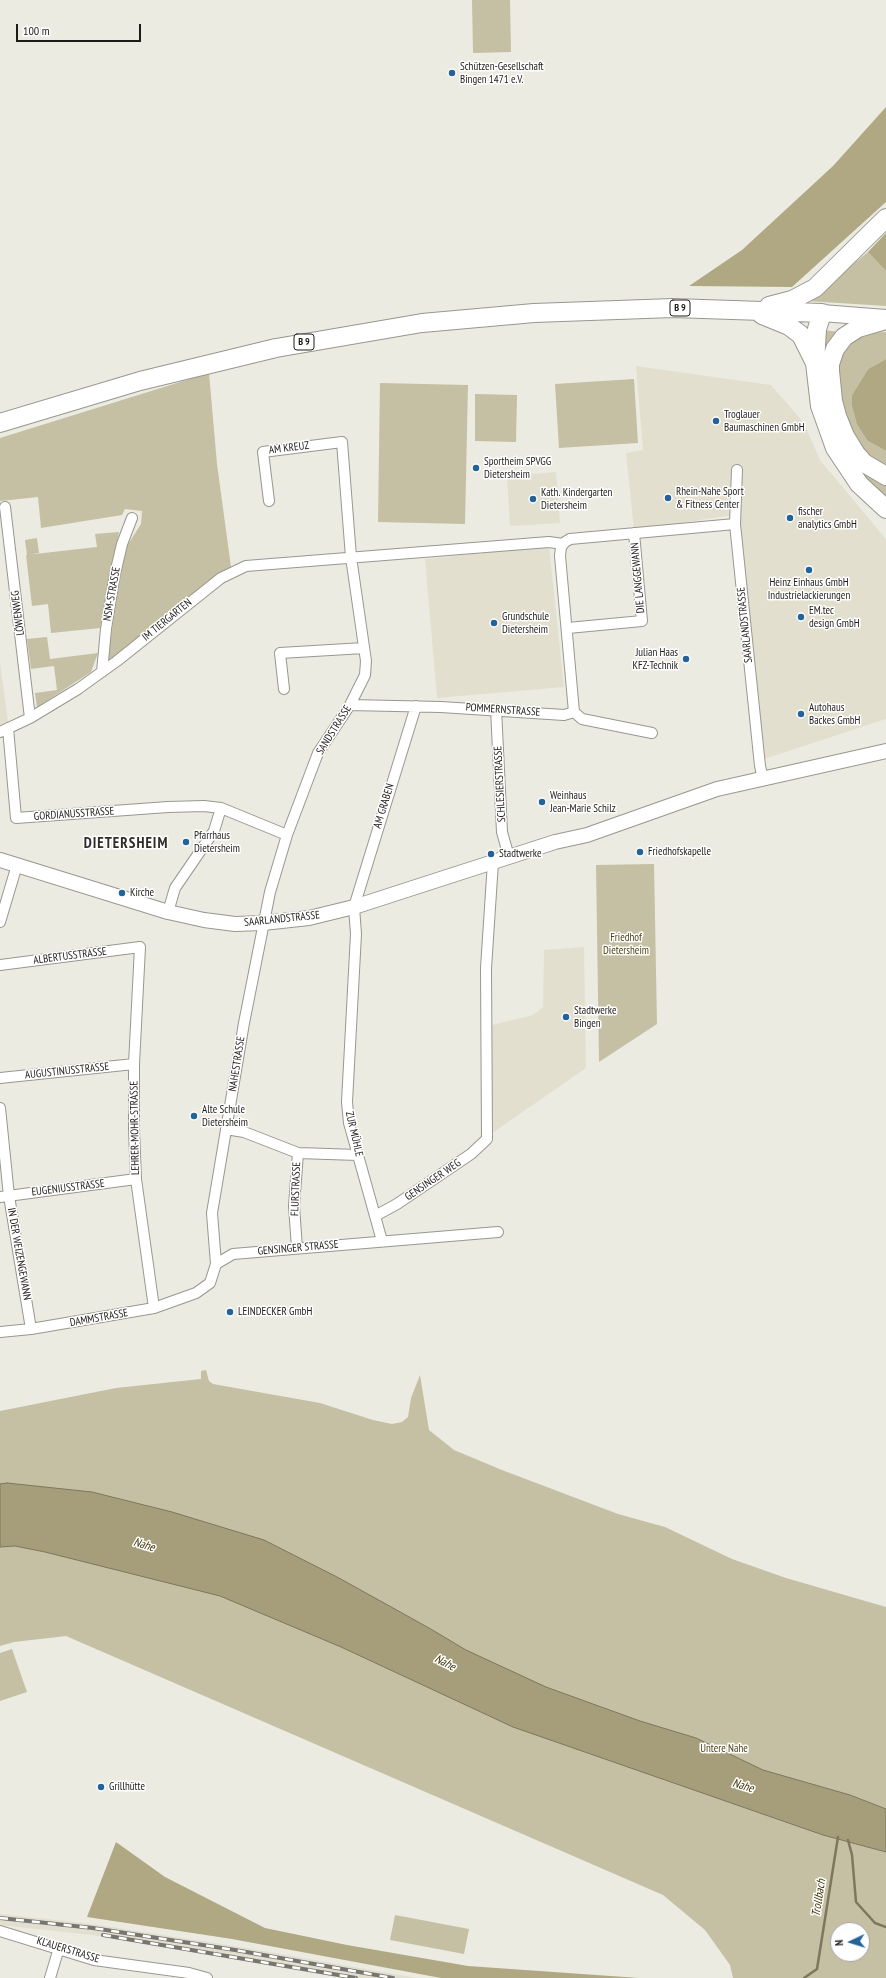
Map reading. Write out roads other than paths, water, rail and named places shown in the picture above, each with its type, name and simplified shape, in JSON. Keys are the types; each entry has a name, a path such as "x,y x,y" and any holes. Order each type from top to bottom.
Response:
{"highway":[{"path":"756,310 792,300 815,288 886,218"},
{"name":"B 9","path":"0,423 88,396 185,369 276,348 374,330 472,318 557,311 626,308 734,309 822,314"},
{"path":"734,309 762,315 789,326 801,335 815,363"},
{"path":"822,314 817,329 815,363 820,406 835,448 860,484 886,510"},
{"path":"886,319 858,328 840,342 830,364 830,380 837,416 849,444 864,463 886,476"}],"main road":[{"name":"B 9","path":"822,314 886,319"},
{"name":"SAARLANDSTRASSE","path":"0,860 168,912 204,920 235,924 263,923 309,918 354,907 556,842 587,835 717,789 886,751"}],"street":[{"name":"AM KREUZ","path":"268,501 263,452 342,442"},
{"name":"SANDSTRASSE","path":"263,923 270,892 287,835 318,753 350,705 365,675 366,661 351,557 342,442"},
{"name":"SAARLANDSTRASSE","path":"737,470 735,524 760,766 763,779"},
{"name":"LÖWENWEG","path":"5,507 30,718"},
{"name":"NSM-STRASSE","path":"102,672 106,629 115,574 122,544 132,518"},
{"name":"DIE LANGGEWANN","path":"563,544 570,539 735,524"},
{"name":"DIE LANGGEWANN","path":"568,628 642,621 634,533"},
{"path":"351,557 549,542 563,544 560,556 568,628 574,712 582,719 652,733"},
{"name":"IM TIERGARTEN","path":"4,730 30,718 102,672 221,578 246,566 351,557"},
{"path":"284,688 280,653 364,648"},
{"name":"POMMERNSTRASSE","path":"350,705 496,709 564,714 574,712"},
{"name":"AM GRABEN","path":"354,907 416,706"},
{"name":"SCHLESIERSTRASSE","path":"496,709 502,832 509,857"},
{"name":"GORDIANUSSTRASSE","path":"4,730 16,818 168,807 221,808 287,835"},
{"path":"168,912 175,888 214,831 221,808"},
{"name":"GENSINGER WEG","path":"374,1216 397,1204 471,1154 487,1139 486,968 493,862"},
{"path":"0,922 17,865"},
{"name":"ZUR MÜHLE","path":"354,907 356,934 347,1102 349,1123 382,1241"},
{"name":"NAHESTRASSE","path":"196,1293 210,1283 216,1264 212,1213 263,923"},
{"name":"ALBERTUSSTRASSE","path":"0,965 140,947"},
{"name":"LEHRER-MOHR-STRASSE","path":"140,947 134,1064 134,1130 136,1179 154,1308"},
{"name":"AUGUSTINUSSTRASSE","path":"0,1078 134,1064"},
{"name":"IN DER WEIZENGEWANN","path":"0,1108 4,1196 31,1329"},
{"name":"FLURSTRASSE","path":"226,1129 244,1132 298,1153 358,1155"},
{"name":"FLURSTRASSE","path":"297,1248 294,1206 298,1153"},
{"name":"EUGENIUSSTRASSE","path":"4,1196 136,1179"},
{"path":"382,1241 498,1232"},
{"name":"GENSINGER STRASSE","path":"216,1264 233,1254 382,1241"},
{"name":"DAMMSTRASSE","path":"0,1332 31,1329 154,1308 196,1293"},
{"name":"KLAUERSTRASSE","path":"0,1931 94,1960 189,1973 207,1978"},
{"path":"50,1978 59,1948"}],"water":[{"name":"Nahe","path":"7,1483 92,1492 172,1512 264,1540 339,1578 466,1650 546,1687 640,1721 696,1738 763,1770 850,1795 886,1809 886,1852 823,1835 513,1727 341,1647 220,1596 45,1552 15,1546 0,1547 0,1484"}],"waterway":[{"name":"Trollbach","path":"804,1978 817,1969 838,1837"},
{"path":"848,1840 852,1855 856,1902 875,1923 886,1927"}],"railway":[{"path":"0,1918 93,1928 235,1950 393,1978"},
{"path":"103,1935 356,1978"}],"place":[{"name":"Schützen-Gesellschaft Bingen 1471 e.V.","path":"452,73"},
{"name":"Troglauer Baumaschinen GmbH","path":"716,421"},
{"name":"Sportheim SPVGG Dietersheim","path":"476,468"},
{"name":"Rhein-Nahe Sport & Fitness Center","path":"668,498"},
{"name":"Kath. Kindergarten Dietersheim","path":"533,499"},
{"name":"fischer analytics GmbH","path":"790,518"},
{"name":"Heinz Einhaus GmbH Industrielackierungen","path":"809,570"},
{"name":"EM.tec design GmbH","path":"801,617"},
{"name":"Grundschule Dietersheim","path":"494,623"},
{"name":"Julian Haas KFZ-Technik","path":"686,659"},
{"name":"Autohaus Backes GmbH","path":"801,714"},
{"name":"Weinhaus Jean-Marie Schilz","path":"542,802"},
{"name":"Pfarrhaus Dietersheim","path":"186,842"},
{"name":"Friedhofskapelle","path":"640,852"},
{"name":"Stadtwerke","path":"491,854"},
{"name":"Kirche","path":"122,893"},
{"name":"Stadtwerke Bingen","path":"566,1017"},
{"name":"Alte Schule Dietersheim","path":"194,1116"},
{"name":"LEINDECKER GmbH","path":"230,1312"},
{"name":"Grillhütte","path":"101,1787"}],"district":[{"name":"DIETERSHEIM","path":"126,844"}],"park label":[{"name":"Friedhof Dietersheim","path":"626,944"},
{"name":"Untere Nahe","path":"724,1749"}]}
